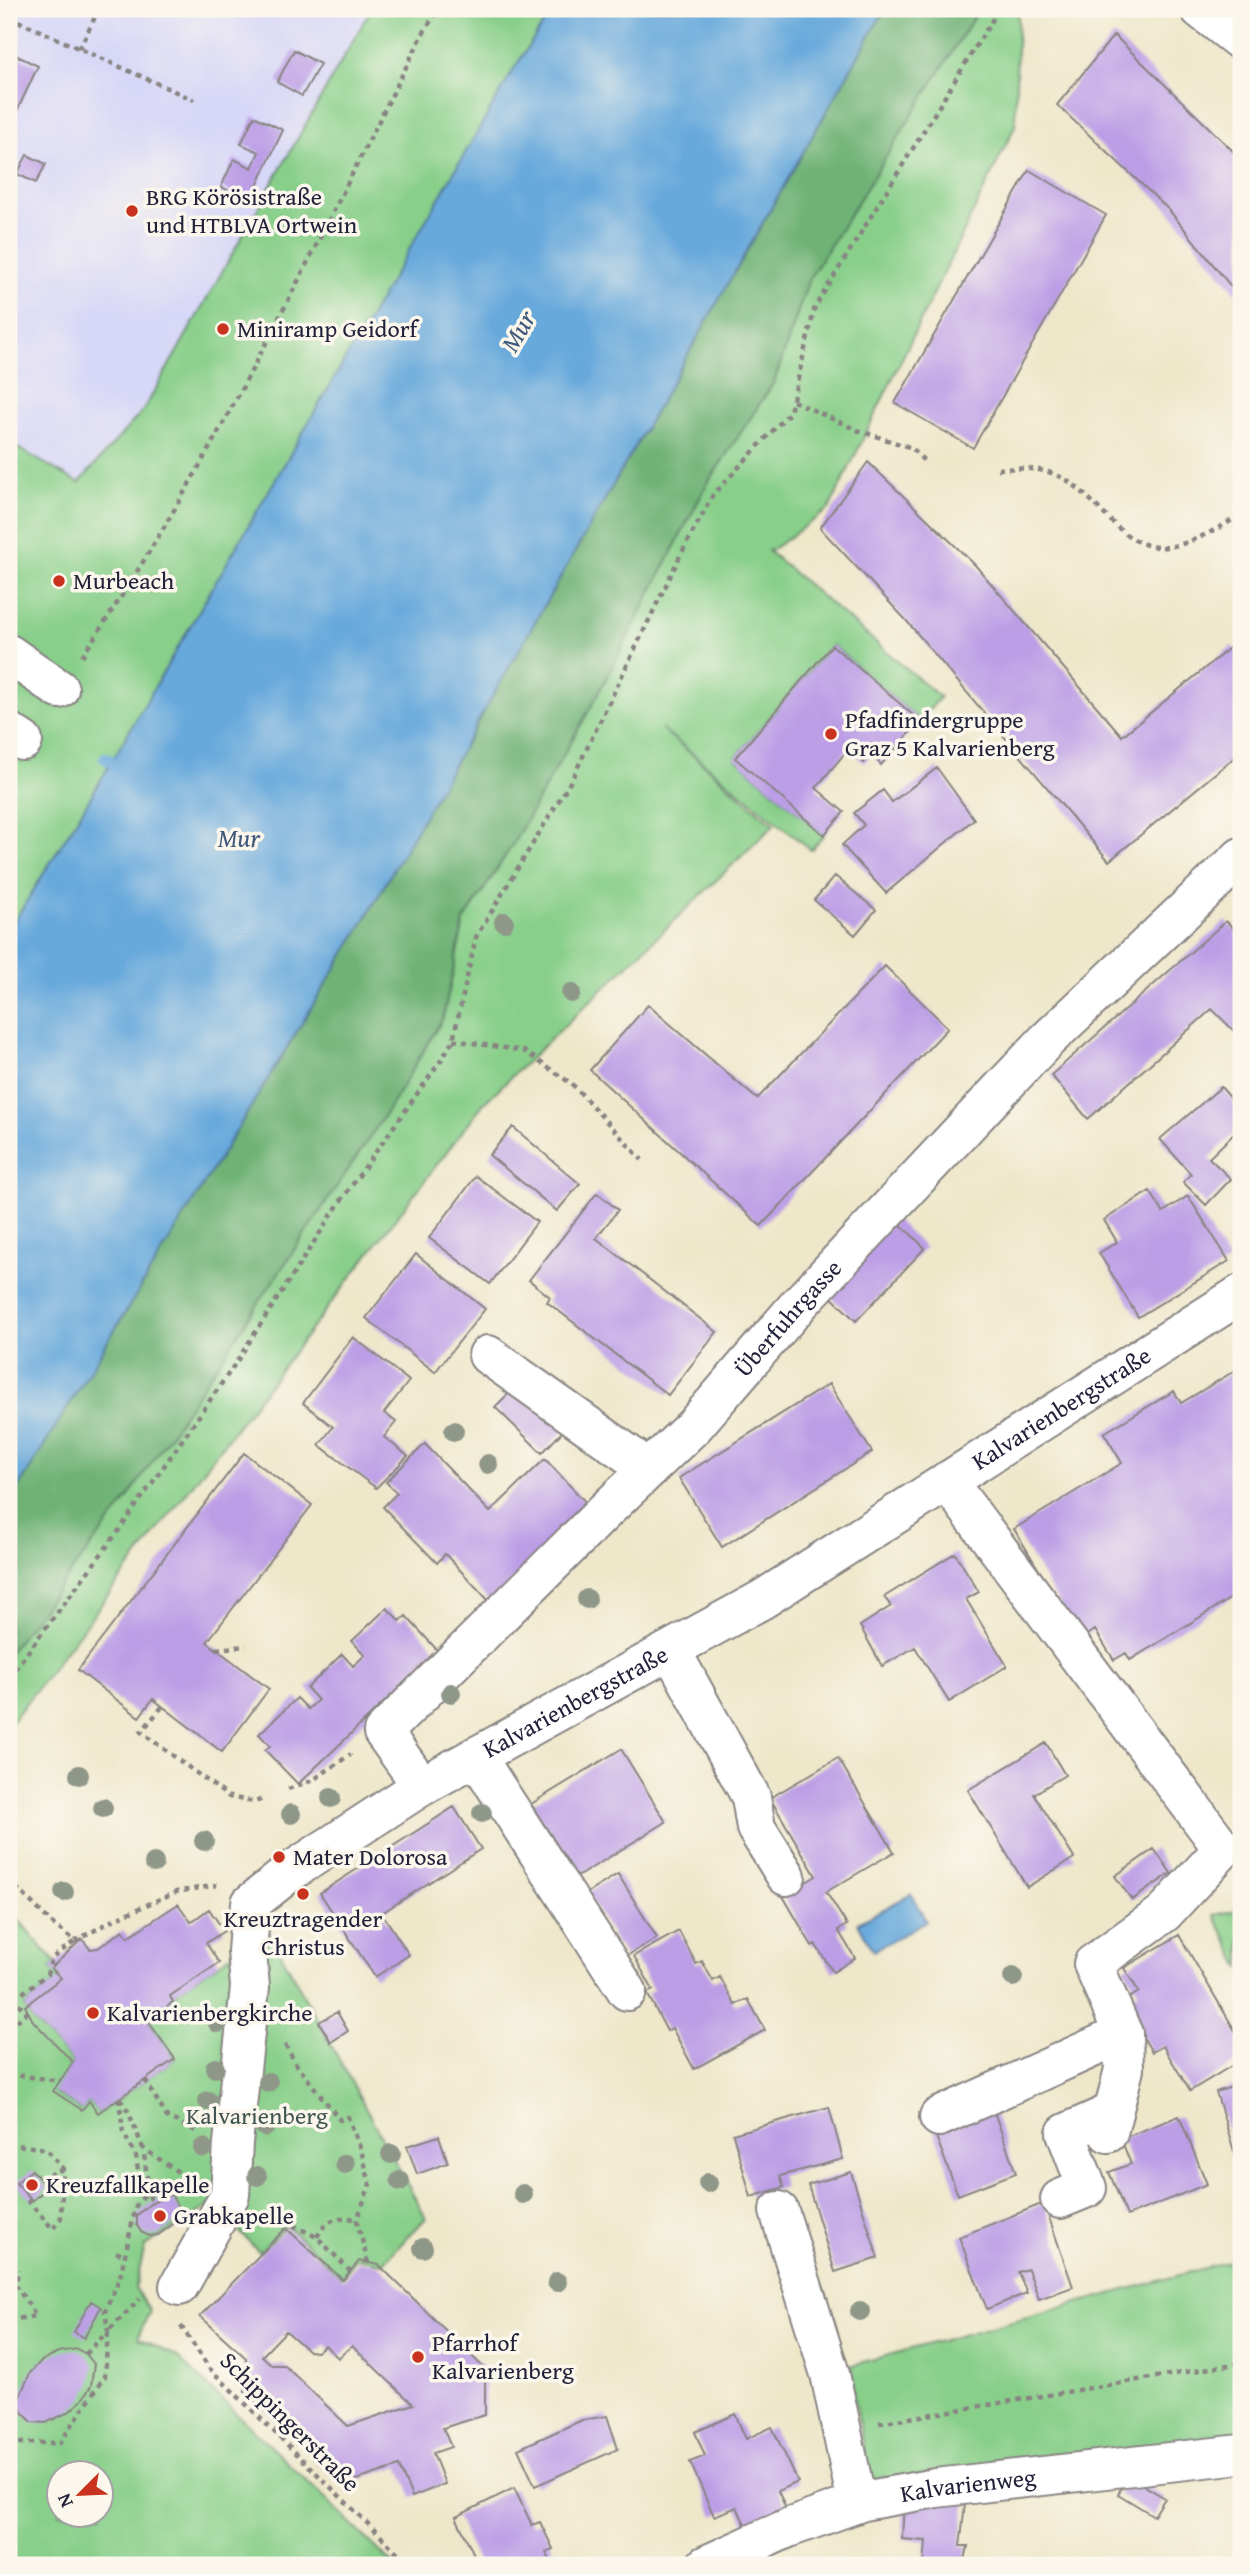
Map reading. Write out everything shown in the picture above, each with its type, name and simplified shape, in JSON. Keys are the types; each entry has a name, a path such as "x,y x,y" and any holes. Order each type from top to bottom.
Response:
{"street":[{"path":"1200,9 1241,41"},
{"path":"9,654 59,689"},
{"name":"Überfuhrgasse","path":"383,1732 694,1426 800,1303 1046,1041 1241,857"},
{"name":"Kalvarienbergstraße","path":"251,1903 290,1872 422,1786 763,1600 1241,1294"},
{"path":"488,1355 649,1469"},
{"path":"947,1481 1223,1849 1164,1913 1093,1964 1123,2034 1124,2069 1111,2122 1066,2133 1087,2188 1060,2199"},
{"path":"671,1650 751,1797 756,1828 786,1876"},
{"path":"383,1732 422,1786"},
{"path":"476,1756 627,1991"},
{"path":"161,2291 230,2195 250,1987 247,1951 251,1903"},
{"path":"939,2117 1123,2034"},
{"path":"779,2211 830,2374 857,2503"},
{"name":"Kalvarienweg","path":"706,2565 788,2528 857,2503 936,2488 1241,2454"}],"path":[{"path":"79,50 99,9"},
{"path":"59,689 144,560 219,430 438,9"},
{"path":"9,1677 128,1518 231,1370 340,1202 442,1059 453,1040 476,937 572,779 680,556 713,495 790,411 815,307 999,9"},
{"path":"9,17 194,100"},
{"path":"793,401 857,430 912,448 924,461"},
{"path":"998,469 1043,470 1061,477 1081,489 1111,521 1144,545 1166,547 1189,542 1241,515"},
{"path":"453,1040 524,1051 572,1084 642,1160"},
{"path":"216,1649 246,1646"},
{"path":"162,1707 141,1732 229,1797 254,1802 264,1799"},
{"path":"288,1789 313,1780 383,1732"},
{"path":"9,1880 54,1925 75,1941"},
{"path":"9,2028 26,2013 15,1999 47,1974 52,1958 75,1941 117,1918 176,1892 225,1884 251,1903"},
{"path":"283,2042 296,2064 340,2120 348,2117 361,2150 370,2184 357,2220 369,2263"},
{"path":"9,2074 60,2081"},
{"path":"145,2080 167,2117 212,2138 233,2143"},
{"path":"9,2443 60,2443 105,2376 108,2331 106,2311 120,2277 136,2206 143,2197 136,2156 123,2132 120,2098 143,2148 150,2198 146,2200 143,2197"},
{"path":"143,2148 190,2180 221,2147 233,2143"},
{"path":"9,2144 46,2149 63,2169 61,2218 53,2229 27,2200"},
{"path":"40,2179 63,2169"},
{"path":"230,2195 317,2237 351,2271"},
{"path":"317,2237 323,2226 333,2219 346,2217 357,2220"},
{"path":"116,2252 124,2256"},
{"path":"9,2320 36,2316 16,2286 18,2269"},
{"path":"86,2354 108,2331 161,2291"},
{"name":"Schippingerstraße","path":"161,2291 210,2369 410,2565"},
{"path":"876,2423 1241,2363"}],"shaded area":[{"name":"BRG Körösistraße und HTBLVA Ortwein","path":"9,9 371,9 145,408 78,483 9,443"}],"green space":[{"path":"371,9 553,9 514,69 95,790 9,930 9,443 79,483 145,408"},
{"path":"885,9 979,9 809,279 774,382 707,484 596,698 511,847 464,921 443,1018 390,1107 123,1505 9,1652 9,1503 360,928"},
{"path":"979,9 1018,9 1015,126 829,509 770,551 767,550 940,697 920,721 832,645 735,758 824,835 811,850 661,728 774,825 484,1103 9,1725 9,1652 123,1505 390,1107 443,1018 464,921 511,847 596,698 707,484 774,382 809,279"},
{"name":"Kalvarienberg","path":"9,1909 56,1963 51,1968 61,1978 25,2006 33,2021 73,2062 54,2092 81,2110 89,2101 98,2113 175,2059 148,2021 173,2002 170,1996 268,1930 426,2218 383,2263 357,2258 342,2277 286,2225 260,2252 211,2205 145,2246 135,2289 150,2310 138,2338 176,2356 394,2565 9,2565"},
{"path":"1241,1909 1241,1968 1214,1915"},
{"path":"1241,2258 1241,2442 869,2480 849,2366"}],"water":[{"name":"Mur","path":"553,9 885,9 360,928 9,1503 9,930 95,790 514,69"},
{"path":"911,1894 926,1921 873,1951 858,1923"}],"building":[{"path":"1114,35 1241,159 1241,299 1169,210 1057,105"},
{"path":"294,50 320,64 302,96 277,82"},
{"path":"9,52 38,66 9,128"},
{"path":"254,116 283,130 250,201 221,187 234,159 252,168 259,152 241,144"},
{"path":"27,155 46,164 36,183 17,174"},
{"path":"1029,170 1106,215 973,448 895,403"},
{"path":"868,462 975,565 1122,736 1232,646 1241,657 1241,752 1109,861 905,619 820,528"},
{"name":"Pfadfindergruppe Graz 5 Kalvarienberg","path":"832,645 920,721 881,765 871,754 864,763 849,748 816,788 844,812 824,835 735,758"},
{"path":"937,768 974,819 886,893 842,845 864,825 854,813 883,790 892,802"},
{"path":"835,876 876,910 855,935 814,900"},
{"path":"1226,921 1241,936 1241,1038 1212,1009 1088,1119 1051,1075"},
{"path":"885,966 948,1028 761,1226 590,1070 648,1005 757,1099"},
{"path":"1221,1087 1241,1110 1241,1127 1209,1158 1231,1179 1206,1205 1183,1182 1191,1174 1160,1139"},
{"path":"513,1127 580,1184 557,1211 489,1155"},
{"path":"476,1176 537,1222 490,1284 429,1238"},
{"path":"1150,1191 1163,1212 1188,1196 1229,1261 1138,1317 1099,1253 1117,1242 1104,1220"},
{"path":"597,1193 618,1210 596,1238 717,1332 668,1395 547,1302 550,1297 529,1280"},
{"path":"895,1219 925,1248 856,1321 826,1292"},
{"path":"416,1254 485,1309 435,1372 366,1318"},
{"path":"353,1337 409,1381 384,1413 396,1422 384,1437 408,1456 376,1488 319,1445 333,1427 303,1403"},
{"path":"1241,1367 1241,1592 1130,1660 1126,1653 1114,1660 1095,1630 1081,1639 1014,1529 1122,1463 1104,1433 1174,1391 1181,1403"},
{"path":"829,1384 872,1452 722,1547 679,1478"},
{"path":"515,1387 568,1426 542,1453 495,1407"},
{"path":"425,1444 490,1512 545,1459 590,1507 490,1602 445,1554 437,1563 383,1507 397,1493 386,1482"},
{"path":"244,1453 312,1505 207,1642 269,1689 222,1752 153,1699 139,1717 78,1670"},
{"path":"955,1553 979,1592 966,1599 1007,1666 949,1702 915,1647 882,1666 860,1626 891,1606 884,1597"},
{"path":"387,1608 400,1621 406,1616 438,1651 298,1784 265,1750 270,1746 259,1734 297,1698 308,1709 318,1700 307,1688 342,1654 353,1666 365,1655 352,1641"},
{"path":"1046,1743 1065,1775 1034,1794 1074,1858 1027,1887 968,1790"},
{"path":"621,1749 666,1822 577,1877 531,1804"},
{"path":"838,1758 894,1852 826,1892 847,1925 838,1930 855,1958 833,1972 815,1944 812,1946 783,1896 816,1876 770,1798"},
{"path":"454,1807 481,1849 382,1913 409,1955 375,1977 320,1893"},
{"path":"1154,1849 1171,1873 1132,1900 1115,1876"},
{"path":"618,1874 657,1938 625,1957 587,1893"},
{"name":"Kalvarienbergkirche","path":"178,1904 191,1922 209,1909 224,1931 206,1943 219,1963 170,1996 173,2002 148,2021 175,2059 98,2113 89,2101 82,2110 53,2091 73,2062 33,2021 25,2006 61,1978 51,1968 82,1939 90,1949 98,1948 123,1930 128,1937"},
{"path":"679,1931 696,1964 702,1961 713,1981 720,1977 735,2005 748,1999 765,2030 694,2069 672,2028 667,2031 647,1993 653,1990 634,1956"},
{"path":"1179,1935 1241,2041 1241,2060 1190,2091 1163,2046 1152,2052 1122,2002 1139,1992 1124,1968"},
{"path":"337,2012 348,2031 331,2042 319,2022"},
{"path":"1241,2084 1241,2174 1216,2092"},
{"path":"829,2107 843,2159 780,2176 784,2187 751,2197 733,2134"},
{"path":"993,2109 1016,2173 958,2195 934,2131"},
{"path":"1179,2116 1207,2184 1127,2216 1109,2172 1131,2164 1121,2139"},
{"path":"439,2136 448,2163 417,2174 407,2146"},
{"name":"Kreuzfallkapelle","path":"32,2170 47,2188 32,2201 16,2183"},
{"path":"851,2172 878,2258 835,2272 808,2185"},
{"name":"Grabkapelle","path":"171,2194 183,2217 158,2235 149,2236 141,2232 137,2225 137,2215 150,2204"},
{"path":"1044,2203 1073,2287 1039,2299 1028,2269 1018,2272 1027,2293 987,2309 959,2237"},
{"name":"Pfarrhof Kalvarienberg","path":"286,2228 343,2280 359,2261 379,2265 485,2369 485,2415 443,2428 451,2447 433,2453 445,2484 412,2497 399,2466 342,2485 245,2391 246,2358 200,2316","holes":["286,2331 309,2351 317,2352 325,2345 338,2358 352,2346 413,2404 348,2426 284,2365 272,2365 262,2356"]},
{"path":"91,2301 101,2307 84,2338 74,2332"},
{"path":"77,2349 86,2354 94,2364 91,2386 82,2400 69,2412 46,2423 32,2422 21,2411 19,2398 30,2373 41,2361 58,2352"},
{"path":"735,2414 746,2439 772,2427 798,2482 778,2491 787,2511 747,2529 737,2507 714,2516 690,2462 705,2456 695,2432"},
{"path":"607,2416 618,2449 535,2486 518,2449 582,2420"},
{"path":"1128,2476 1165,2498 1154,2516 1118,2494"},
{"path":"514,2488 532,2525 540,2522 553,2549 546,2552 552,2565 479,2565 456,2517"},
{"path":"966,2496 960,2546 968,2546 964,2565 924,2565 926,2541 902,2539 904,2504"}],"waterway":[{"path":"105,758 126,770"}],"place":[{"name":"BRG Körösistraße und HTBLVA Ortwein","path":"132,211"},
{"name":"Miniramp Geidorf","path":"223,329"},
{"name":"Murbeach","path":"59,581"},
{"name":"Pfadfindergruppe Graz 5 Kalvarienberg","path":"831,734"},
{"name":"Mater Dolorosa","path":"279,1857"},
{"name":"Kreuztragender Christus","path":"303,1894"},
{"name":"Kalvarienbergkirche","path":"93,2013"},
{"name":"Kreuzfallkapelle","path":"32,2185"},
{"name":"Grabkapelle","path":"160,2216"},
{"name":"Pfarrhof Kalvarienberg","path":"418,2357"}]}
